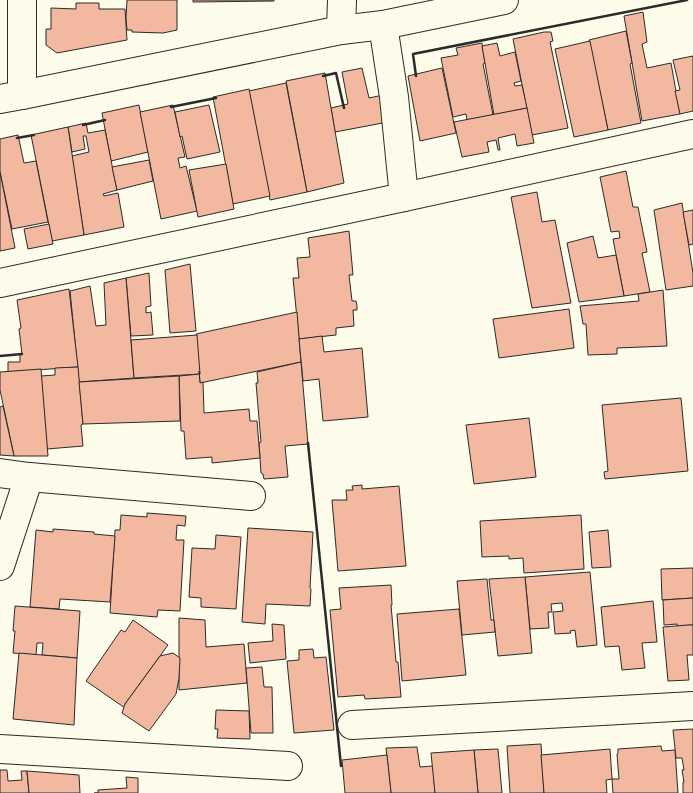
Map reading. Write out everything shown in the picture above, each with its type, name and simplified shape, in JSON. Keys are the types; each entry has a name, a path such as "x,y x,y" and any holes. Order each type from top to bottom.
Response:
{"street":[{"path":"22,0 11,97 341,30 383,25 504,0"},
{"path":"341,30 342,0"},
{"path":"383,25 394,97 404,197"},
{"path":"0,283 693,134"},
{"path":"0,473 251,496"},
{"path":"0,566 29,477"},
{"path":"352,725 693,706"},
{"path":"0,749 288,766"}],"building":[{"path":"127,0 177,0 177,30 163,33 132,32 132,30 127,30"},
{"path":"193,0 274,0 274,1 193,2"},
{"path":"76,3 99,3 99,9 125,9 127,40 57,53 46,45 46,29 51,29 51,8 76,9"},
{"path":"643,12 647,42 642,44 647,68 671,63 680,114 642,121 624,16"},
{"path":"626,31 641,123 608,130 589,40"},
{"path":"551,32 553,41 550,42 568,128 532,135 513,39"},
{"path":"590,41 608,130 574,137 555,49"},
{"path":"482,43 485,63 483,64 493,115 467,120 466,114 453,117 441,58 458,55 456,48"},
{"path":"497,43 500,56 515,52 521,81 514,83 515,86 522,85 527,108 494,115 482,46"},
{"path":"693,56 693,111 680,114 675,91 680,90 673,60"},
{"path":"362,68 369,98 383,95 388,122 335,132 331,108 348,104 342,72"},
{"path":"442,68 456,133 420,141 408,76"},
{"path":"325,73 344,183 307,192 286,81"},
{"path":"286,83 307,192 270,200 249,91"},
{"path":"249,89 270,196 233,204 213,97"},
{"path":"139,105 148,152 111,161 102,113"},
{"path":"173,105 185,157 178,158 180,168 186,166 197,211 161,219 140,112"},
{"path":"209,105 220,152 187,159 175,112"},
{"path":"527,108 534,143 517,146 515,134 498,138 500,150 498,150 496,140 487,142 489,152 462,157 454,122"},
{"path":"86,123 88,133 105,130 117,190 103,194 104,196 118,193 124,227 84,235 72,156 89,152 86,136 83,136 85,149 72,152 68,127"},
{"path":"68,127 84,235 52,241 31,135"},
{"path":"18,135 24,163 36,161 48,222 12,229 0,172 0,139"},
{"path":"149,160 153,181 117,190 112,167"},
{"path":"226,164 234,209 198,217 189,170"},
{"path":"626,171 633,207 638,207 647,252 642,253 650,292 624,296 613,239 620,238 619,231 611,232 600,177"},
{"path":"0,172 15,248 0,251"},
{"path":"537,192 542,222 555,220 571,303 532,308 511,197"},
{"path":"682,203 693,273 693,286 666,290 654,210"},
{"path":"693,210 693,244 689,245 683,212"},
{"path":"49,224 53,244 28,249 24,229"},
{"path":"349,231 353,275 349,275 352,301 356,301 357,306 357,310 353,310 354,326 336,328 336,335 299,339 293,278 299,278 297,258 310,257 308,238"},
{"path":"593,236 598,258 616,255 624,296 579,302 567,243"},
{"path":"190,264 196,331 170,333 165,270"},
{"path":"149,273 151,306 146,307 146,313 151,312 153,335 131,336 126,278"},
{"path":"126,278 134,378 79,382 70,291 90,286 96,326 106,325 104,283"},
{"path":"69,289 78,367 8,372 8,362 20,362 20,354 22,354 17,300"},
{"path":"663,290 667,346 617,348 617,354 588,355 586,324 583,324 580,306 639,301 638,294"},
{"path":"569,309 574,348 499,358 493,319"},
{"path":"297,312 301,362 200,383 196,334"},
{"path":"197,335 200,374 134,378 131,340"},
{"path":"322,336 324,352 362,348 368,417 323,421 319,379 303,381 299,339"},
{"path":"301,362 308,444 285,446 288,477 264,479 261,473 259,443 261,442 256,383 258,383 257,372"},
{"path":"78,367 83,446 47,449 41,376 55,375 55,368"},
{"path":"41,369 48,456 14,456 0,390 0,372"},
{"path":"199,374 200,383 203,382 204,413 249,409 250,421 257,421 260,458 212,463 212,457 186,459 184,431 181,431 179,376"},
{"path":"179,376 180,421 83,424 79,382"},
{"path":"681,398 688,471 605,479 604,472 608,471 602,405"},
{"path":"3,406 14,456 0,455 0,407"},
{"path":"529,418 536,477 474,484 466,425"},
{"path":"362,485 362,489 399,486 406,566 338,571 332,500 347,500 346,490 353,490 352,486"},
{"path":"147,513 186,516 185,526 177,525 176,540 184,540 180,611 158,610 157,617 110,613 115,530 120,530 121,515 147,517"},
{"path":"581,515 584,569 524,573 523,558 509,559 509,556 482,557 480,521"},
{"path":"248,528 313,532 310,606 266,604 265,624 242,622"},
{"path":"53,529 94,532 94,534 115,536 110,602 60,599 59,609 30,607 36,530 53,532"},
{"path":"608,530 611,567 592,568 589,532"},
{"path":"216,535 241,537 236,609 201,607 201,598 189,597 192,548 215,549"},
{"path":"693,568 693,598 662,600 661,569"},
{"path":"590,572 597,645 577,647 575,630 570,631 571,633 555,634 553,612 563,611 562,603 551,604 552,612 548,612 549,628 530,629 525,577"},
{"path":"525,577 532,653 498,656 489,579"},
{"path":"487,579 491,620 494,620 495,632 462,635 457,581"},
{"path":"391,585 396,662 398,662 401,697 365,699 364,695 338,697 330,610 341,609 339,588"},
{"path":"693,598 693,625 664,625 663,600"},
{"path":"653,601 657,642 642,643 645,668 622,670 619,646 605,647 601,607"},
{"path":"15,606 80,611 77,658 42,655 43,643 37,643 36,655 13,653"},
{"path":"459,609 466,675 402,681 397,614"},
{"path":"179,618 205,620 206,647 244,644 247,683 179,690"},
{"path":"133,620 168,645 125,704 125,708 86,681 121,630 125,632"},
{"path":"272,624 284,625 286,659 250,663 248,643 273,641"},
{"path":"693,625 693,655 687,655 689,680 668,681 663,627"},
{"path":"313,649 314,658 326,657 334,730 294,733 287,661 299,660 299,650"},
{"path":"19,653 77,658 74,725 13,719"},
{"path":"173,653 180,658 176,694 149,731 122,713 125,704 160,656"},
{"path":"262,667 264,687 272,687 273,733 251,733 246,668"},
{"path":"216,710 249,711 250,739 217,738 218,729 215,729"},
{"path":"693,729 693,793 683,793 682,770 684,770 682,758 676,758 673,730"},
{"path":"541,744 544,793 510,793 507,746"},
{"path":"661,746 662,751 675,750 678,793 613,793 612,779 619,779 618,749"},
{"path":"417,747 420,767 433,766 435,793 391,793 386,748"},
{"path":"498,749 502,793 478,793 474,750"},
{"path":"610,749 612,779 606,780 607,793 544,793 541,755"},
{"path":"474,750 478,793 435,793 431,753"},
{"path":"387,755 391,793 345,793 342,760"},
{"path":"0,770 7,770 8,781 22,780 21,771 27,771 29,793 0,793"},
{"path":"27,771 79,775 80,793 29,793"},
{"path":"126,777 138,778 138,793 98,793 98,790 127,788"}],"wall":[{"path":"416,76 413,54 687,0"},
{"path":"323,76 336,73 344,108"},
{"path":"171,107 216,98"},
{"path":"83,125 105,120"},
{"path":"17,138 34,135"},
{"path":"0,356 22,354"},
{"path":"308,443 341,766"}]}
